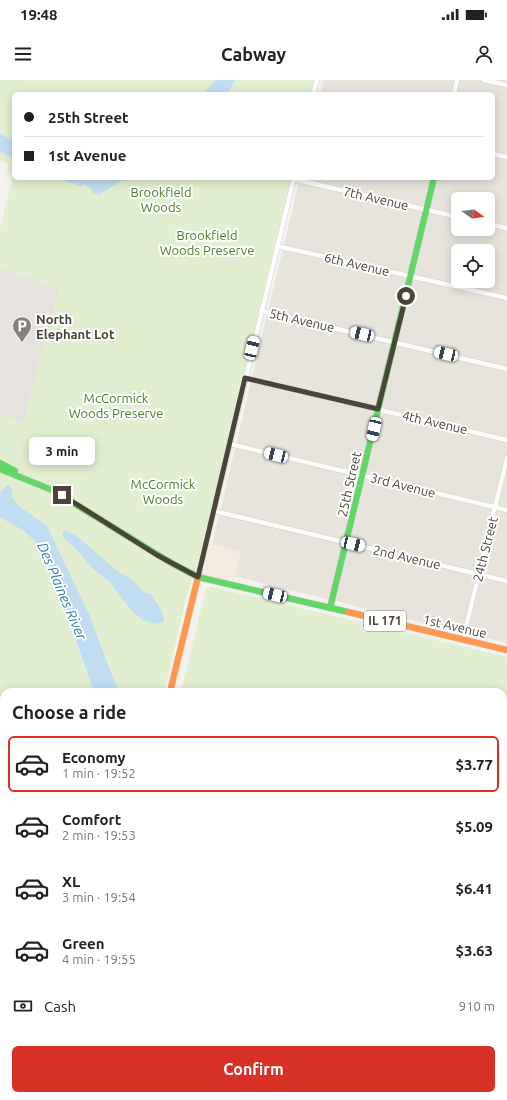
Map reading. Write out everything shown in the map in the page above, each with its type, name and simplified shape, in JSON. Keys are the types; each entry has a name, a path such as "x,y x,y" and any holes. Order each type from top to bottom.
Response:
{"main road":[{"name":"25th Street","path":"330,608 434,180"},
{"path":"0,463 25,478"},
{"name":"1st Avenue","path":"0,469 25,478 67,498 157,555 198,577 507,650"},
{"path":"171,688 198,577"}],"street":[{"path":"314,92 317,80"},
{"path":"454,92 457,80"},
{"path":"484,80 507,85"},
{"path":"495,154 507,157"},
{"path":"198,577 293,180"},
{"name":"7th Avenue","path":"297,180 451,215"},
{"path":"495,225 507,228"},
{"name":"6th Avenue","path":"277,246 507,298"},
{"name":"5th Avenue","path":"261,311 507,369"},
{"name":"4th Avenue","path":"245,378 507,440"},
{"name":"3rd Avenue","path":"230,444 507,510"},
{"name":"24th Street","path":"463,639 507,458"},
{"name":"2nd Avenue","path":"214,511 507,581"}],"shaded area":[{"path":"324,80 507,80 507,643 234,576 240,551 212,545 300,180 495,180 495,92 321,92"},
{"name":"North Elephant Lot","path":"0,269 59,289 23,422 0,414"},
{"path":"207,543 241,551 233,584 200,576"}],"green space":[{"path":"0,80 314,80 311,92 12,92 12,141 0,133"},
{"name":"McCormick Woods Preserve","path":"0,152 12,158 12,180 11,172 7,170 9,164 0,160"},
{"name":"McCormick Woods Preserve","path":"12,180 291,180 199,561 188,590 165,688 118,688 89,614 47,527 20,507 11,496 8,485 0,492 0,228"},
{"path":"0,517 32,537 45,559 93,688 0,688"},
{"path":"212,587 507,657 507,688 182,688 206,589"}],"water":[{"path":"216,80 235,80 228,92 204,92"},
{"path":"0,133 12,141 12,158 0,152"},
{"path":"63,180 123,180 99,195 93,193 91,188 83,184 81,186"},
{"name":"Des Plaines River","path":"8,485 13,490 11,496 20,507 47,526 89,614 118,688 93,688 60,595 44,557 35,541 24,531 0,517 0,492"},
{"path":"65,530 78,537 117,571 131,579 145,593 151,594 163,613 164,622 156,624 142,620 130,609 109,581 94,570 79,552 63,537 63,532"}],"traffic: fast":[{"path":"330,608 434,180"},
{"path":"0,463 15,471"},
{"path":"0,469 52,490 173,564 198,577 348,612"}],"traffic: slow":[{"path":"171,688 198,577"},
{"path":"348,612 507,650"}],"place":[{"name":"North Elephant Lot","path":"22,343"}],"route":[{"path":"62,495 157,555 198,577 245,378 378,409 406,296"}],"park label":[{"name":"Brookfield Woods","path":"161,200"},
{"name":"Brookfield Woods Preserve","path":"207,242"},
{"name":"McCormick Woods","path":"163,492"}]}
